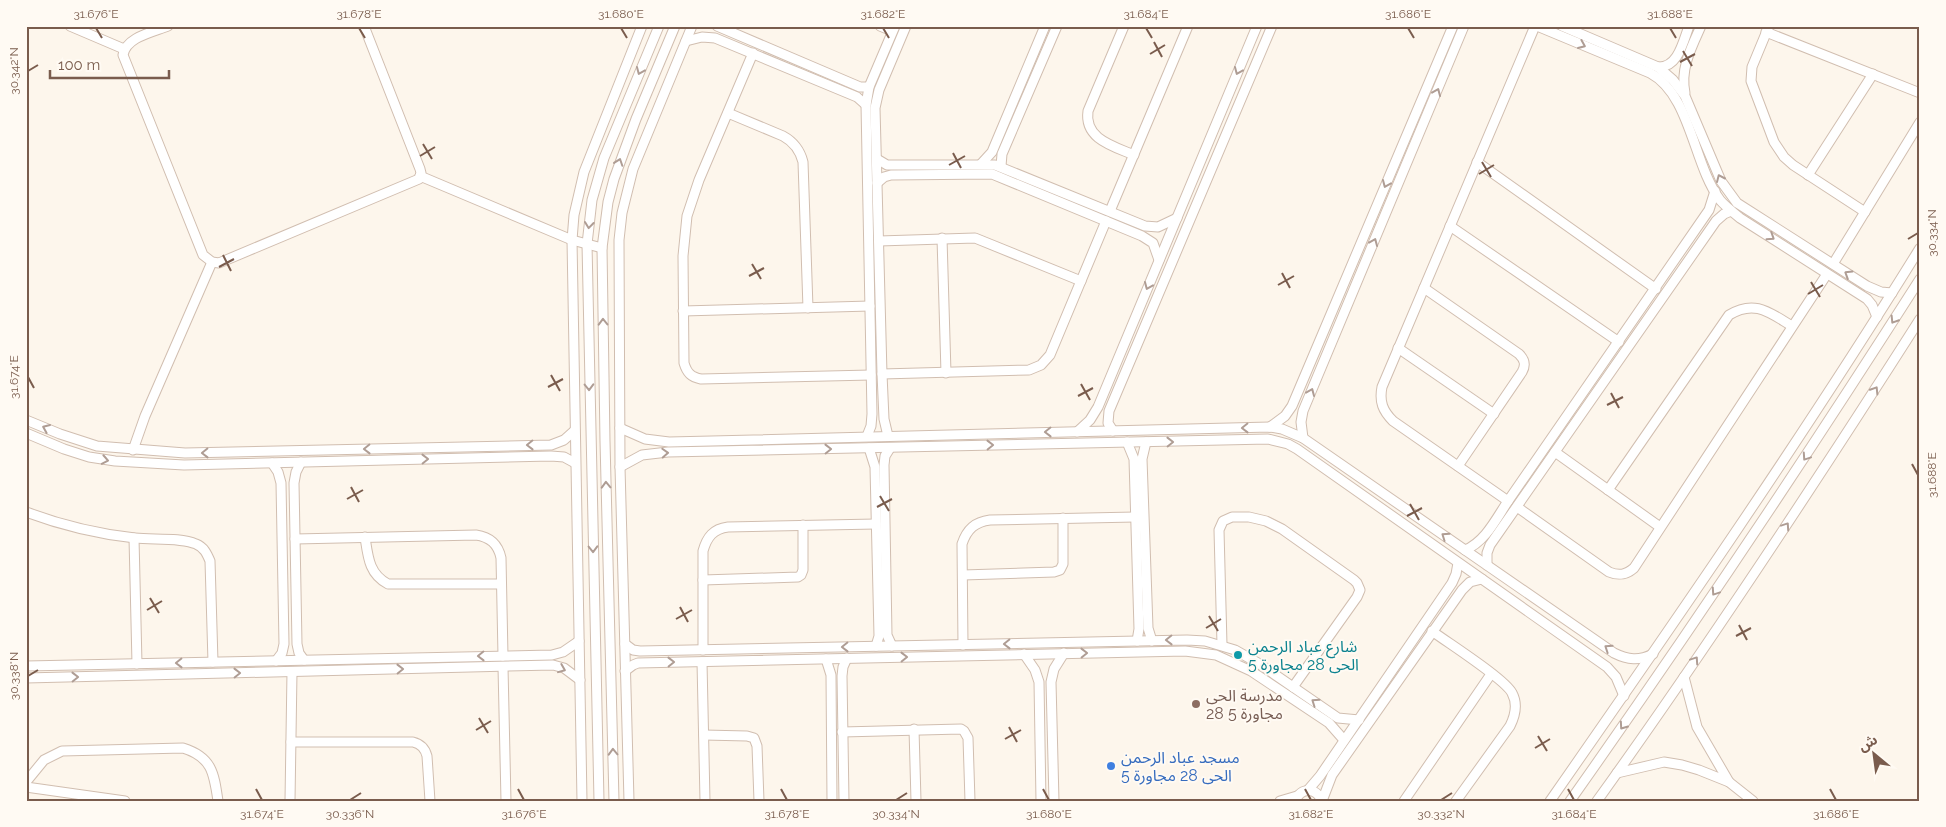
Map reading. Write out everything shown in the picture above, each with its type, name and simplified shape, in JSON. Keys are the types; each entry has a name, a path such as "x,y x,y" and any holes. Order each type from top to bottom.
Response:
{"street":[{"path":"70,26 124,49"},
{"path":"168,26 132,41 124,49 125,61 203,255 212,262 223,262 416,181 420,176 420,169 364,26"},
{"path":"582,801 574,446 572,240 574,215 584,172 642,26"},
{"path":"599,801 587,244 592,200 604,158 659,26"},
{"path":"614,801 602,248 608,202 614,178 636,119 675,26"},
{"path":"629,801 620,467 619,248 622,213 633,169 692,26"},
{"path":"717,26 860,87 869,87"},
{"path":"866,436 872,426 872,414 866,105 869,87 893,29 880,26"},
{"path":"888,436 884,413 882,374 875,108 877,96 906,26"},
{"path":"981,164 992,152 1045,26"},
{"path":"1001,166 1002,154 1057,26"},
{"path":"1124,26 1087,117 1089,128 1097,138 1134,155"},
{"path":"1110,211 1188,26"},
{"path":"1077,432 1090,420 1098,407 1257,26"},
{"path":"1113,431 1108,423 1109,411 1272,26"},
{"path":"1270,427 1285,416 1292,406 1452,26"},
{"path":"1304,438 1301,422 1303,411 1464,26"},
{"path":"1508,501 1386,415 1380,396 1382,387 1536,26 1620,56 1658,68 1664,68 1671,65 1675,60 1689,26"},
{"path":"1562,26 1620,56 1665,83 1676,99 1715,191 1732,211 1833,264 1867,286 1882,292 1892,293"},
{"path":"1685,96 1683,70 1701,26"},
{"path":"1865,212 1788,161 1777,148 1752,88 1752,67 1768,29 1920,93"},
{"path":"686,41 711,37 857,98 866,105"},
{"path":"753,54 699,180 687,216 683,252 684,363 690,374 695,378 871,375"},
{"path":"1658,68 1673,80 1685,96 1725,189 1737,203 1757,223 1827,274 1870,302 1877,317"},
{"path":"1808,175 1873,74"},
{"path":"728,113 783,136 790,140 801,154 803,162 808,308"},
{"path":"1833,264 1920,122"},
{"path":"1697,148 1706,145"},
{"path":"877,159 886,165 981,164 1001,166 1151,227 1164,225 1177,218"},
{"path":"1477,162 1656,289"},
{"path":"1394,165 1404,170"},
{"path":"877,183 884,177 891,175 992,174 1148,239 1156,249 1159,260"},
{"path":"420,176 572,240 602,248"},
{"path":"1465,550 1476,545 1482,539 1709,210 1715,191"},
{"path":"1487,565 1486,553 1490,545 1716,221 1724,214 1732,211"},
{"path":"882,374 1029,370 1041,365 1050,355 1106,221"},
{"path":"1450,226 1619,342"},
{"path":"879,241 942,238 985,240 1081,280"},
{"path":"942,238 946,373"},
{"path":"1550,801 1653,654 1877,317 1920,248"},
{"path":"133,450 148,408 212,262"},
{"path":"1517,507 1616,574 1622,574 1634,568 1827,274"},
{"path":"1561,786 1572,798 1708,603 1826,427 1920,279"},
{"path":"1861,295 1867,286"},
{"path":"1424,288 1519,354 1524,360 1524,369 1458,466"},
{"path":"683,311 870,306"},
{"path":"1608,490 1729,316 1738,310 1748,307 1758,308 1792,326"},
{"path":"1597,801 1684,677 1920,319"},
{"path":"1398,348 1494,414"},
{"path":"872,414 884,413"},
{"path":"26,420 79,441 106,447 185,453 551,445 564,440 574,431"},
{"path":"620,428 645,439 669,442 1270,427 1282,429 1304,438 1614,653 1631,659 1653,654"},
{"path":"26,433 89,457 115,461 184,465 551,456 564,457 575,463"},
{"path":"958,434 960,446"},
{"path":"620,467 631,460 652,453 1127,442 1278,441 1297,449 1607,667 1619,683 1624,696"},
{"path":"1127,442 1134,459 1139,629 1137,641"},
{"path":"1146,442 1142,459 1148,628 1152,641"},
{"path":"574,446 590,445"},
{"path":"869,448 875,467 879,636 876,646"},
{"path":"890,448 885,456 884,465 887,635 892,646"},
{"path":"1555,452 1660,527"},
{"path":"301,462 296,472 294,483 297,644 299,653 304,660"},
{"path":"272,463 278,472 281,483 284,644 282,653 276,661"},
{"path":"1349,486 1357,475"},
{"path":"26,512 50,521 92,531 134,538 194,543 204,550 210,562 213,662"},
{"path":"963,645 962,544 969,530 975,524 990,520 1136,517"},
{"path":"1222,645 1220,525 1227,518 1232,517 1249,517 1266,521 1282,529 1354,580 1360,590 1357,597 1293,687"},
{"path":"963,575 1058,572 1063,568 1063,518"},
{"path":"703,650 703,551 705,542 714,531 728,527 876,524"},
{"path":"703,580 801,576 803,570 803,525"},
{"path":"295,539 484,536 496,544 499,551 502,584 503,656"},
{"path":"365,537 372,571 379,579 388,584 502,584"},
{"path":"134,538 137,664"},
{"path":"1482,539 1490,545"},
{"path":"1280,801 1296,798 1308,790 1320,776 1452,584 1458,562"},
{"path":"1322,801 1332,775 1432,632 1466,586 1482,579"},
{"path":"1432,632 1506,685 1512,692 1515,700 1514,718 1456,801"},
{"path":"625,644 637,651 1187,640 1222,645 1247,656 1338,718 1358,720"},
{"path":"26,666 558,654 579,641"},
{"path":"625,671 638,663 1185,650 1216,655 1244,667 1329,723 1344,740"},
{"path":"1054,801 1052,682 1054,669 1064,653"},
{"path":"1024,654 1035,670 1039,682 1041,801"},
{"path":"844,801 842,671 847,658"},
{"path":"826,659 831,675 832,801"},
{"path":"702,662 705,801"},
{"path":"503,666 506,801"},
{"path":"26,678 558,666 568,670 580,680"},
{"path":"290,801 292,672"},
{"path":"1404,801 1491,674"},
{"path":"1684,677 1697,727 1729,782"},
{"path":"842,732 957,728 967,734 970,801"},
{"path":"914,729 916,801"},
{"path":"704,735 747,736 754,738 757,746 759,801"},
{"path":"291,742 418,743 427,756 430,801"},
{"path":"26,782 44,760 62,751 183,748 195,752 205,759 212,770 218,801"},
{"path":"1617,773 1664,762 1699,770 1729,782 1753,801"},
{"path":"26,787 125,801"},
{"path":"1308,790 1315,792 1322,801"}],"place":[{"name":"شارع عباد الرحمن الحى 28 مجاورة 5","path":"1238,655"},
{"name":"مدرسة الحى 28 مجاورة 5","path":"1196,704"},
{"name":"مسجد عباد الرحمن الحى 28 مجاورة 5","path":"1111,766"}]}
